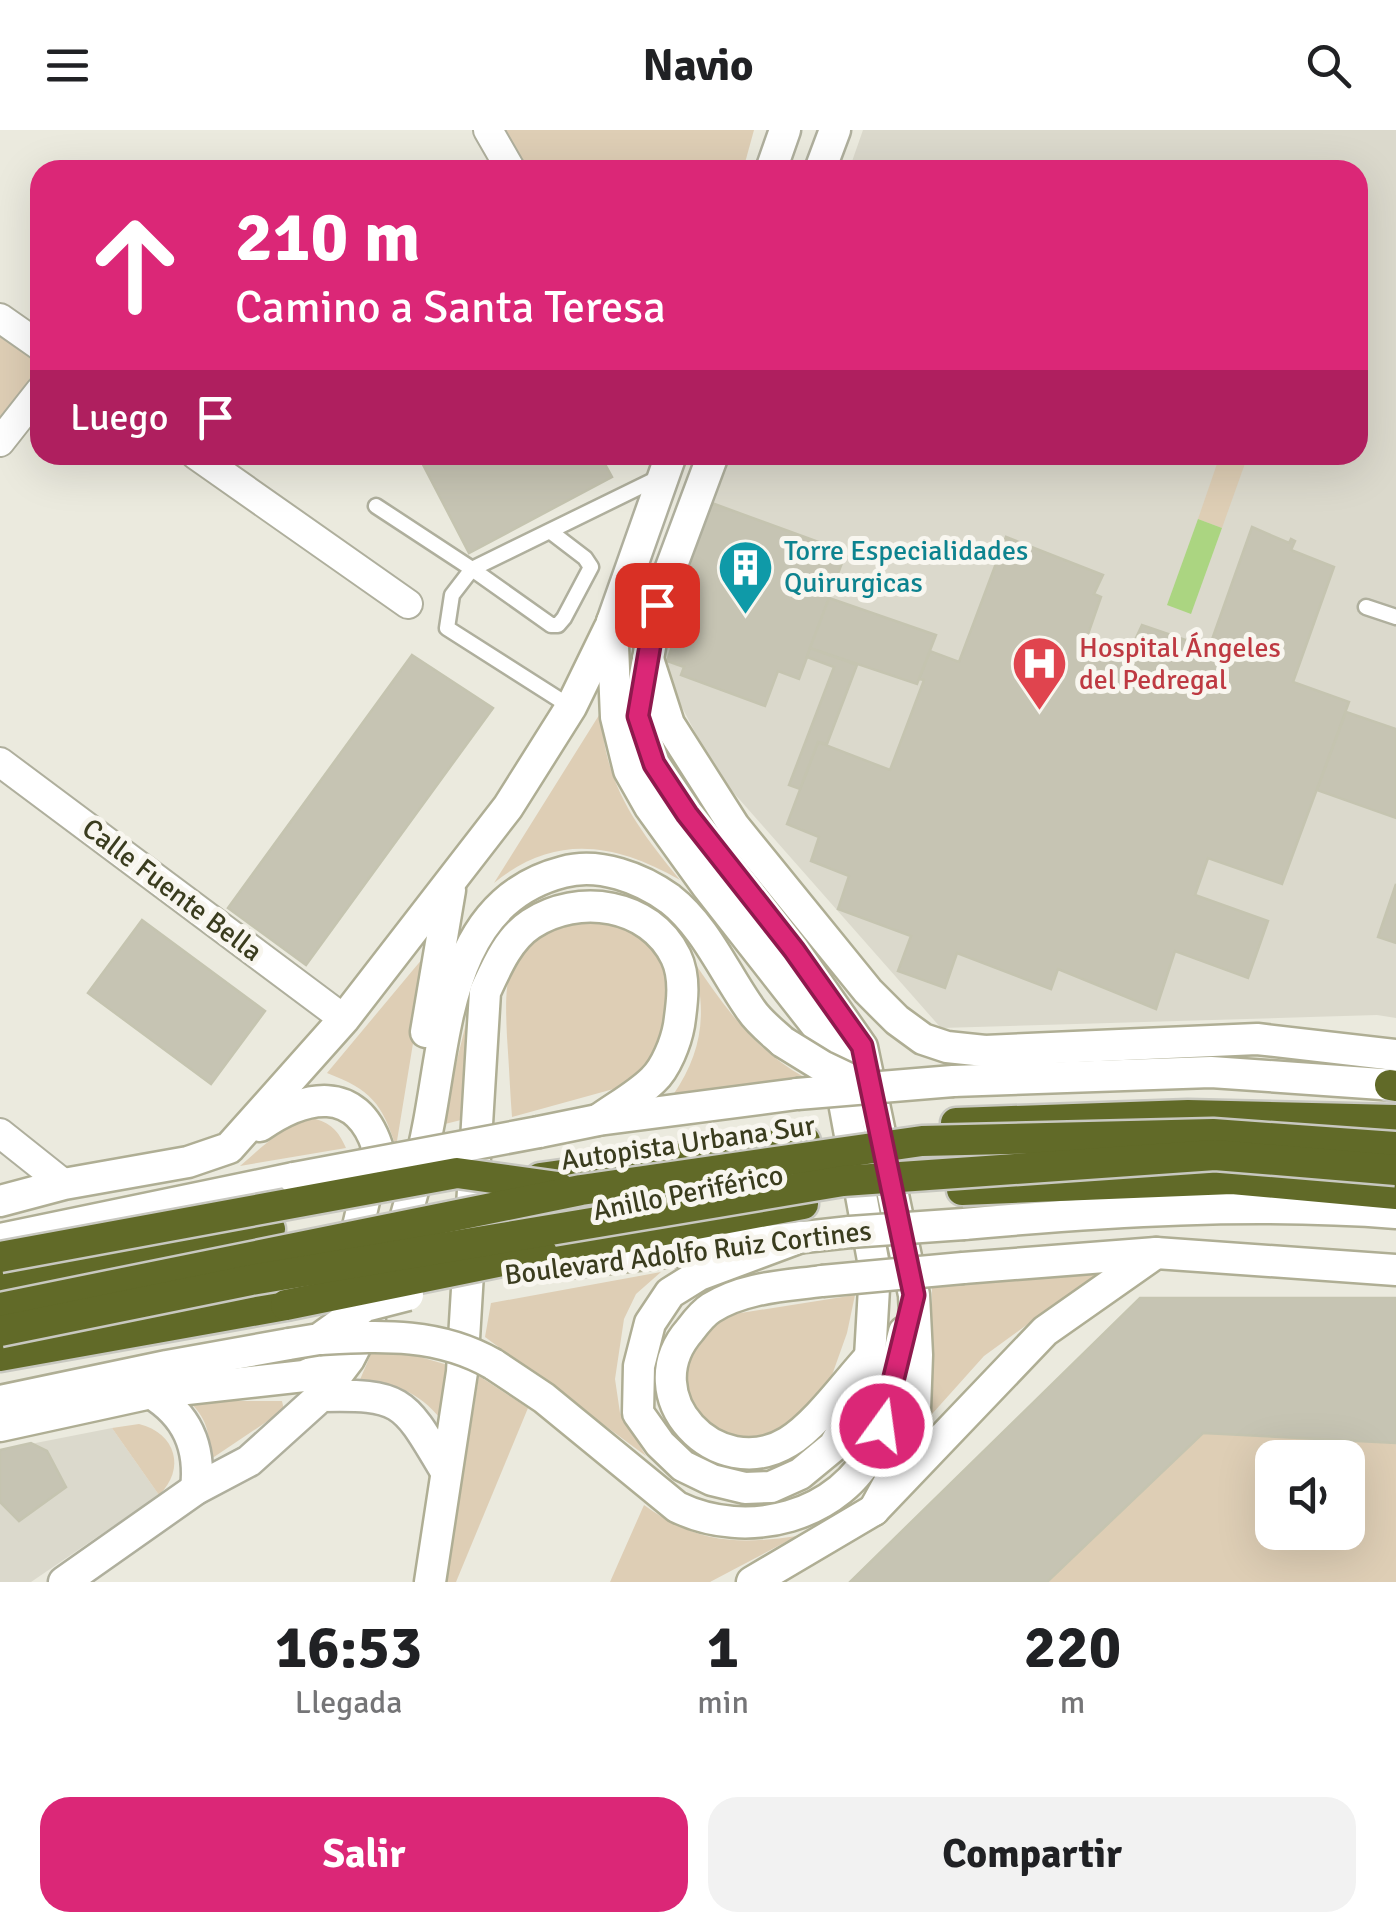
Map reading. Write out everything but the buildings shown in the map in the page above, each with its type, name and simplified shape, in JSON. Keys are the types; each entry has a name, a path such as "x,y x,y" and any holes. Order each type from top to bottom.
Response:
{"highway":[{"name":"Anillo Periférico","path":"0,1286 270,1228 540,1178 956,1123 1188,1115 1396,1120"},
{"name":"Autopista Urbana Sur","path":"0,1308 581,1190 922,1141 1213,1134 1396,1147"},
{"path":"0,1331 251,1280 843,1182 1214,1155 1396,1170"},
{"path":"0,1257 457,1173 581,1190"},
{"name":"Anillo Periférico","path":"0,1356 548,1258 803,1204 962,1190 1232,1179 1396,1194"}],"main road":[{"path":"774,160 785,130"},
{"path":"824,160 835,130"},
{"path":"229,1148 344,1019 508,807 571,707 612,622 667,465"},
{"path":"708,465 657,605 638,716 654,764 687,814 794,950 862,1046 914,1295 915,1410 905,1453 874,1510"},
{"path":"612,622 616,717 629,770 707,886 834,1048 874,1271 870,1357 858,1403 834,1446 800,1474 770,1487 745,1488 712,1480 683,1466 660,1444 638,1413 638,1366 650,1324 670,1293 699,1274 801,1236"},
{"path":"648,660 669,724 734,826 868,991 922,1039 947,1047 985,1050 1257,1039 1396,1055"},
{"path":"64,1582 196,1489 249,1460 321,1396 349,1359 389,1274 420,1166 452,1000 468,947 505,898 534,879 571,870 605,869 671,900 704,939 752,1012 782,1042 867,1088"},
{"path":"434,1094 423,1053 452,882"},
{"path":"430,1582 467,1320 484,992 501,958 529,925 563,908 594,904 628,912 656,932 676,958 683,996 676,1038 656,1078 598,1120"},
{"path":"0,1239 598,1120 797,1094 953,1081 1211,1072 1394,1085"},
{"path":"0,1201 64,1184 188,1162 229,1148 277,1114 310,1101 335,1100 357,1113 371,1128 377,1146 329,1355 320,1370 304,1376 151,1393 0,1426"},
{"name":"Boulevard Adolfo Ruiz Cortines","path":"0,1402 304,1342 373,1302 548,1258 1165,1209 1340,1209 1396,1213"},
{"path":"870,1357 790,1440 770,1450 743,1452 718,1448 697,1434 681,1416 670,1390 672,1362 685,1335 708,1309 746,1292 822,1281 1156,1252 1396,1270"},
{"path":"752,1582 874,1510 1045,1331 1156,1252"},
{"path":"304,1342 412,1338 450,1344 492,1364 544,1398 677,1506 699,1518 743,1525 781,1520 816,1505 851,1480 876,1446 914,1295"},
{"path":"151,1393 176,1412 193,1439 197,1455 196,1489"},
{"path":"321,1396 370,1395 394,1403 414,1418 445,1470"}],"street":[{"path":"488,130 505,160"},
{"path":"0,318 30,339"},
{"path":"0,442 30,404"},
{"path":"210,465 408,604"},
{"name":"Calle Fuente Bella","path":"0,762 344,1019"},
{"path":"0,1134 64,1184"}],"lane":[{"path":"571,707 447,628 452,596 472,569 551,532 667,465"},
{"path":"376,506 550,625 558,624 591,568 585,558 551,532"},
{"path":"1366,607 1396,617"}],"shaded area":[{"path":"499,130 754,130 746,160 517,160"},
{"name":"Hospital Ángeles del Pedregal","path":"863,130 1396,130 1396,1018 1377,1015 941,1028 717,774 653,652 705,501 725,465 1368,465 1368,160 852,160"},
{"path":"0,331 30,353 30,384 0,424"},
{"path":"1217,465 1244,465 1222,528 1198,519"},
{"path":"1198,519 1222,528 1191,614 1167,605"},
{"path":"601,712 608,761 625,803 680,880 632,858 586,849 540,856 494,883"},
{"path":"572,919 624,924 647,940 664,962 673,1015 649,1067 628,1085 512,1117 506,995 513,963 533,939"},
{"path":"428,952 396,1147 386,1119 373,1100 327,1073"},
{"path":"692,959 755,1040 804,1077 673,1095 691,1063 700,1030 700,995"},
{"path":"472,999 465,1119 441,1125"},
{"path":"312,1118 333,1128 346,1148 240,1166 282,1132"},
{"path":"1102,1270 984,1356 932,1414 932,1284"},
{"path":"661,1272 636,1294 624,1319 615,1379 620,1413 646,1456 485,1337 491,1303"},
{"path":"855,1295 831,1378 800,1419 763,1442 719,1437 689,1406 684,1364 691,1344 722,1316"},
{"path":"373,1349 399,1351 448,1365 441,1419 405,1390 359,1382"},
{"path":"479,1376 528,1408 456,1582 446,1582"},
{"path":"188,1401 282,1401 284,1410 211,1459 206,1427"},
{"path":"139,1424 162,1435 173,1453 172,1474 159,1495 112,1428"},
{"path":"112,1428 159,1495 31,1582 0,1582 0,1450"},
{"path":"1203,1433 1338,1440 1255,1440 1255,1550 1365,1550 1365,1441 1396,1443 1396,1582 1047,1582"},
{"path":"644,1505 681,1527 717,1538 797,1536 710,1582 610,1582"}],"place":[{"name":"Torre Especialidades Quirurgicas","path":"745,616"},
{"name":"Hospital Ángeles del Pedregal","path":"1040,713"}],"route":[{"path":"657,605 638,716 654,764 687,814 794,950 862,1046 914,1295 882,1426"}]}
